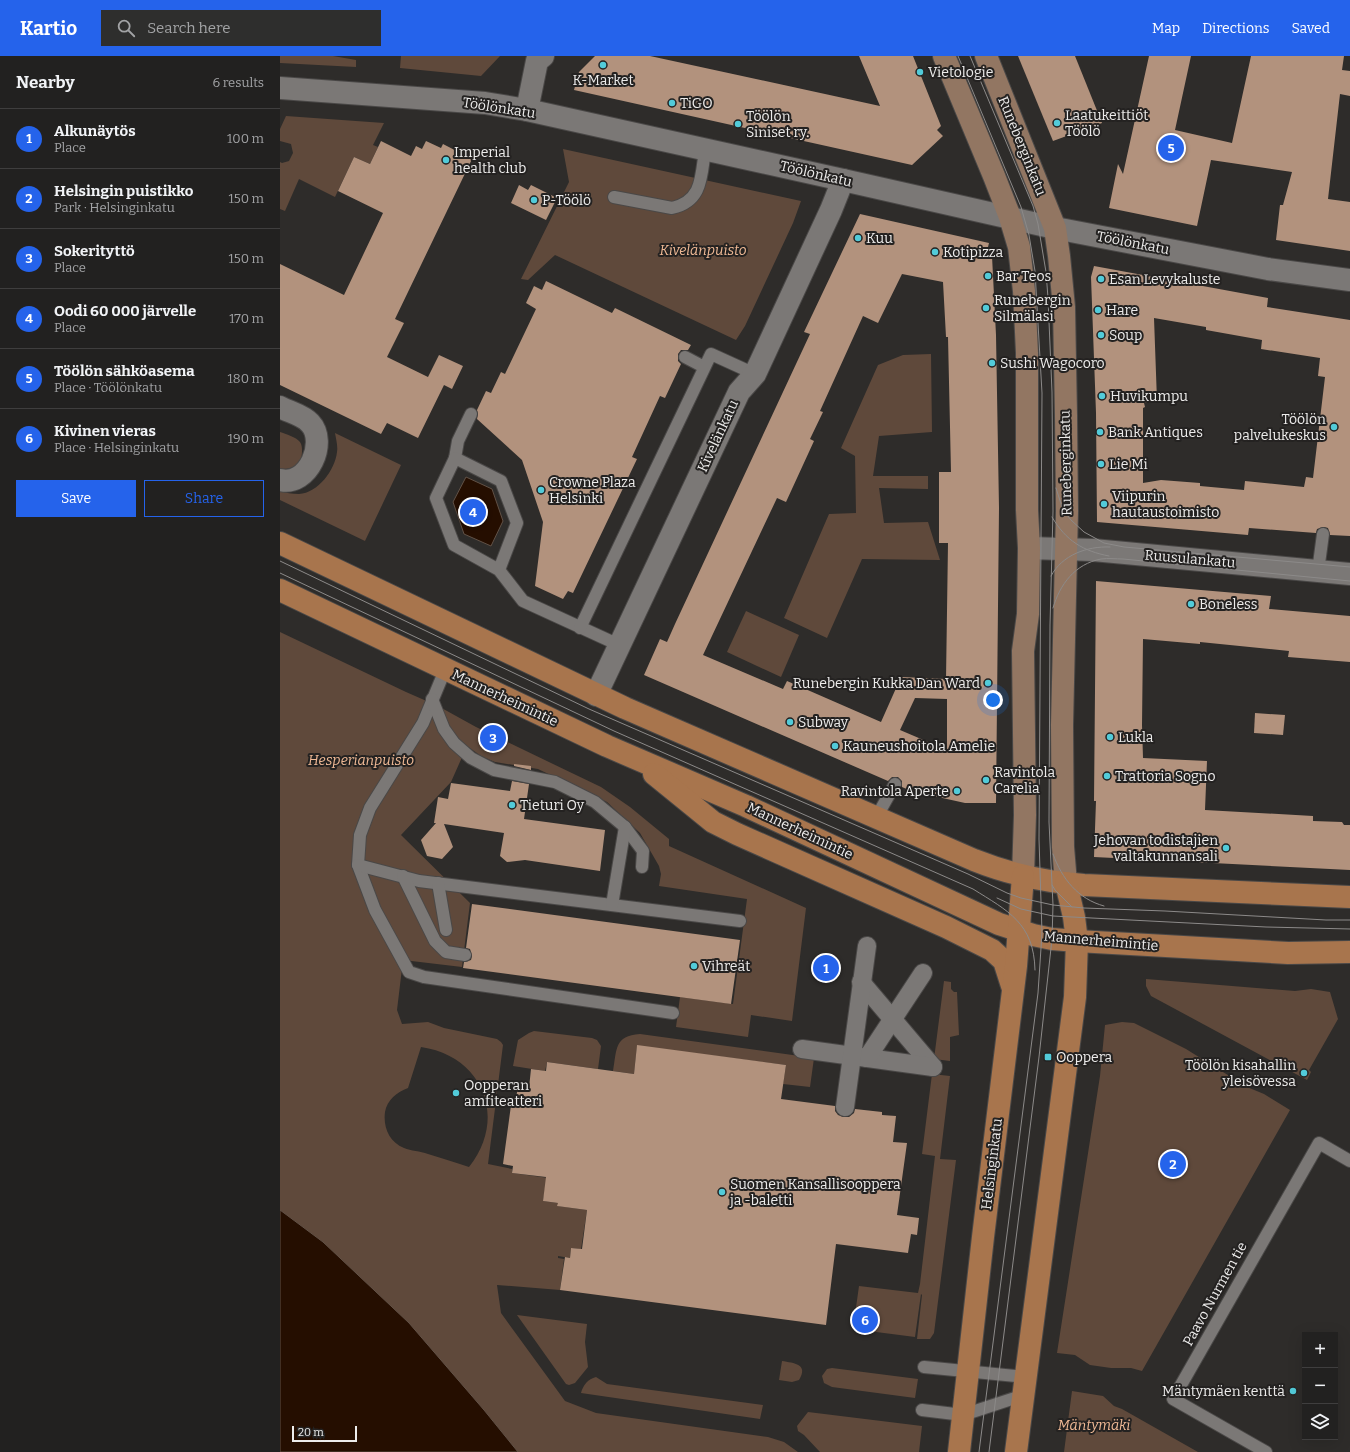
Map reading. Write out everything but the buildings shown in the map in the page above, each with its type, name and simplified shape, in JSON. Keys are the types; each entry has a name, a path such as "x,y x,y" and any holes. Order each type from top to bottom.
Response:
{"main road":[{"path":"944,56 994,176 1019,247 1027,353 1027,510 1029,548 1028,614 1023,651 1023,876"},
{"name":"Runeberginkatu","path":"986,56 1055,228 1064,307 1067,511 1062,725 1063,847 1066,883"},
{"path":"280,543 596,695 876,818 997,869 1023,876 1066,883 1350,897"},
{"name":"Mannerheimintie","path":"280,590 445,670 633,757 746,806 999,924 1019,931 1052,938 1077,941 1288,953 1350,952"},
{"path":"633,757 713,822 940,924 992,950 1004,961 1014,990"},
{"name":"Helsinginkatu","path":"959,1452 1014,990 1023,876"},
{"path":"1016,1452 1073,1011 1077,941 1074,917 1066,883"}],"street":[{"path":"527,110 537,61 543,56"},
{"name":"Töölönkatu","path":"280,88 486,103 527,110 1055,228 1268,269 1350,280"},
{"name":"Kivelänkatu","path":"596,695 739,392 755,374 844,180"},
{"path":"280,407 307,420 315,430 317,441 316,453 308,468 290,480 280,480"},
{"name":"Ruusulankatu","path":"1029,548 1066,549 1350,574"},
{"path":"845,1107 859,1057 861,982 866,946"},
{"path":"859,1057 893,1019 923,973"},
{"path":"802,1049 933,1067 861,982"}],"lane":[{"path":"614,197 672,208 681,206 692,198 698,188 704,150"},
{"path":"580,628 711,354 755,374"},
{"path":"685,357 704,367"},
{"path":"471,414 458,441 455,458 436,498 454,545 499,570 523,601 619,645"},
{"path":"455,458 501,481 517,523 499,570"},
{"path":"1318,571 1323,534"},
{"path":"445,670 423,723 370,808 360,835 358,865 375,910 409,972 424,977 673,1013"},
{"path":"432,699 444,729 454,743 471,758 494,770 555,782 594,802 625,827 643,851 642,867"},
{"path":"876,818 894,784"},
{"path":"612,905 625,827"},
{"path":"358,865 419,881 740,921"},
{"path":"403,876 435,941 446,952 465,955"},
{"path":"438,883 446,930"},
{"name":"Paavo Nurmen tie","path":"1266,1452 1173,1399 1318,1143 1350,1161"},
{"path":"924,1367 968,1371 1025,1386"},
{"path":"922,1410 963,1415 1025,1386"}],"green space":[{"path":"280,56 333,56 356,60 356,67 280,63"},
{"path":"401,56 500,56 481,76 400,68"},
{"path":"286,116 384,123 373,145 378,147 370,164 354,157 335,197 299,179 285,211 280,209 280,162 282,163 289,161 293,153 291,144 280,141 280,129"},
{"name":"Kivelänpuisto","path":"563,149 801,201 793,223 745,326 736,340 555,255 528,280 521,279 569,182"},
{"path":"931,354 932,432 879,436 873,476 928,476 928,489 879,488 884,523 928,522 940,560 862,559 827,638 784,618 829,514 856,513 855,456 841,448 878,365 903,355"},
{"path":"280,432 291,436 302,445 302,457 296,466 288,469 280,469"},
{"path":"335,433 401,465 365,541 280,500 280,491 294,494 306,493 319,485 329,473 336,459 337,447"},
{"path":"746,611 799,635 781,677 727,652"},
{"name":"Hesperianpuisto","path":"280,632 438,706 476,727 601,787 630,807 669,839 669,846 806,908 792,1021 751,1015 748,1037 676,1027 680,997 733,1004 747,899 659,886 661,874 659,866 640,833 607,802 538,769 495,762 481,756 467,746 451,782 401,835 470,903 462,967 403,960 397,1010 402,1024 428,1022 444,1028 497,1039 501,1042 503,1045 488,1164 512,1169 512,1173 549,1178 546,1183 543,1201 558,1203 558,1206 587,1210 581,1249 571,1248 570,1258 558,1256 558,1258 564,1259 560,1290 497,1285 501,1313 565,1401 596,1413 768,1437 784,1442 798,1452 518,1452 501,1450 280,1245","holes":["421,1047 442,1053 460,1063 474,1076 483,1092 487,1110 487,1129 481,1148 469,1167 404,1148 394,1142 386,1128 386,1108 393,1097 408,1088"]},
{"path":"1146,979 1295,991 1311,989 1330,992 1338,1019 1309,1070 1311,1072 1307,1080 1151,996 1146,986"},
{"path":"944,981 951,982 951,989 954,992 957,992 959,1035 950,1037 950,1061 934,1059"},
{"path":"1122,1022 1134,1023 1186,1049 1247,1087 1264,1094 1290,1110 1142,1371 1131,1368 1111,1368 1090,1365 1075,1355 1057,1353 1100,1076 1105,1025"},
{"path":"534,1031 592,1038 597,1040 601,1046 598,1069 547,1062 545,1071 513,1066 518,1040"},
{"path":"640,1034 814,1058 810,1087 783,1084 786,1065 637,1046 634,1074 613,1071 618,1045 625,1038"},
{"path":"932,1074 950,1076 940,1159 956,1160 934,1333 930,1339 917,1339 921,1294 915,1337 853,1329 859,1286 918,1293 935,1156 922,1154"},
{"path":"517,1315 587,1324 585,1342 588,1367 575,1383 569,1385 566,1384"},
{"path":"782,1361 799,1365 801,1367 802,1375 799,1380 792,1382 779,1380"},
{"path":"832,1368 918,1379 915,1398 832,1387 824,1383 822,1376 827,1369"},
{"path":"596,1377 607,1384 763,1405 760,1419 581,1393 586,1383"},
{"name":"Mäntymäki","path":"1072,1391 1103,1396 1114,1406 1122,1409 1198,1452 1064,1452"},
{"path":"808,1412 922,1426 919,1452 820,1452 804,1435 798,1431 797,1426"}],"shaded area":[{"path":"466,477 492,489 503,521 491,546 464,534 453,502"},
{"path":"280,1210 323,1242 409,1323 518,1452 280,1452"}],"tram line":[{"path":"958,56 1021,207 1029,235 1035,271 1042,393 1039,839 1042,933 1038,993 979,1452"},
{"path":"970,56 1033,206 1038,224 1046,272 1052,392 1053,511 1050,625 1049,822 1053,905 1052,939 1039,1057 989,1452"},
{"path":"1056,488 1063,510 1071,520 1084,532 1104,543 1124,547 1350,567"},
{"path":"1052,517 1063,533 1076,544 1091,551 1109,556"},
{"path":"1051,576 1062,562 1076,553 1093,548 1110,547"},
{"path":"1053,608 1064,583 1070,576 1084,565 1101,559 1123,559 1350,581"},
{"path":"280,561 589,709 1021,898 1053,905 1084,908 1350,920"},
{"path":"280,573 614,731 973,889 997,904 1017,920 1030,941 1035,970"},
{"path":"1053,854 1061,872 1072,887 1086,898 1104,906"},
{"path":"1052,885 1072,907"},
{"path":"997,898 1021,909 1053,916 1266,927 1350,929"}],"place":[{"name":"K-Market","path":"603,65"},
{"name":"Vietologie","path":"920,72"},
{"name":"TiGO","path":"672,103"},
{"name":"Laatukeittiöt Töölö","path":"1057,123"},
{"name":"Töölön Siniset ry.","path":"738,124"},
{"name":"Töölön sähköasema","path":"1171,148"},
{"name":"Imperial health club","path":"446,160"},
{"name":"P-Töölö","path":"534,200"},
{"name":"Kuu","path":"858,238"},
{"name":"Kotipizza","path":"935,252"},
{"name":"Bar Teos","path":"988,276"},
{"name":"Esan Levykaluste","path":"1101,279"},
{"name":"Runebergin Silmälasi","path":"986,308"},
{"name":"Hare","path":"1098,310"},
{"name":"Soup","path":"1101,335"},
{"name":"Sushi Wagocoro","path":"992,363"},
{"name":"Huvikumpu","path":"1102,396"},
{"name":"Töölön palvelukeskus","path":"1334,427"},
{"name":"Bank Antiques","path":"1100,432"},
{"name":"Lie Mi","path":"1101,464"},
{"name":"Crowne Plaza Helsinki","path":"541,490"},
{"name":"Viipurin hautaustoimisto","path":"1104,504"},
{"name":"Oodi 60 000 järvelle","path":"473,512"},
{"name":"Boneless","path":"1191,604"},
{"name":"Runebergin Kukka Dan Ward","path":"988,683"},
{"name":"Subway","path":"790,722"},
{"name":"Lukla","path":"1110,737"},
{"name":"Sokerityttö","path":"493,738"},
{"name":"Kauneushoitola Amelie","path":"835,746"},
{"name":"Trattoria Sogno","path":"1107,776"},
{"name":"Ravintola Carelia","path":"986,780"},
{"name":"Ravintola Aperte","path":"957,791"},
{"name":"Tieturi Oy","path":"512,805"},
{"name":"Jehovan todistajien valtakunnansali","path":"1226,848"},
{"name":"Vihreät","path":"694,966"},
{"name":"Alkunäytös","path":"826,968"},
{"name":"Ooppera","path":"1048,1057"},
{"name":"Töölön kisahallin yleisövessa","path":"1304,1073"},
{"name":"Oopperan amfiteatteri","path":"456,1093"},
{"name":"Helsingin puistikko","path":"1173,1164"},
{"name":"Suomen Kansallisooppera ja -baletti","path":"722,1192"},
{"name":"Kivinen vieras","path":"865,1320"},
{"name":"Mäntymäen kenttä","path":"1293,1391"}]}
